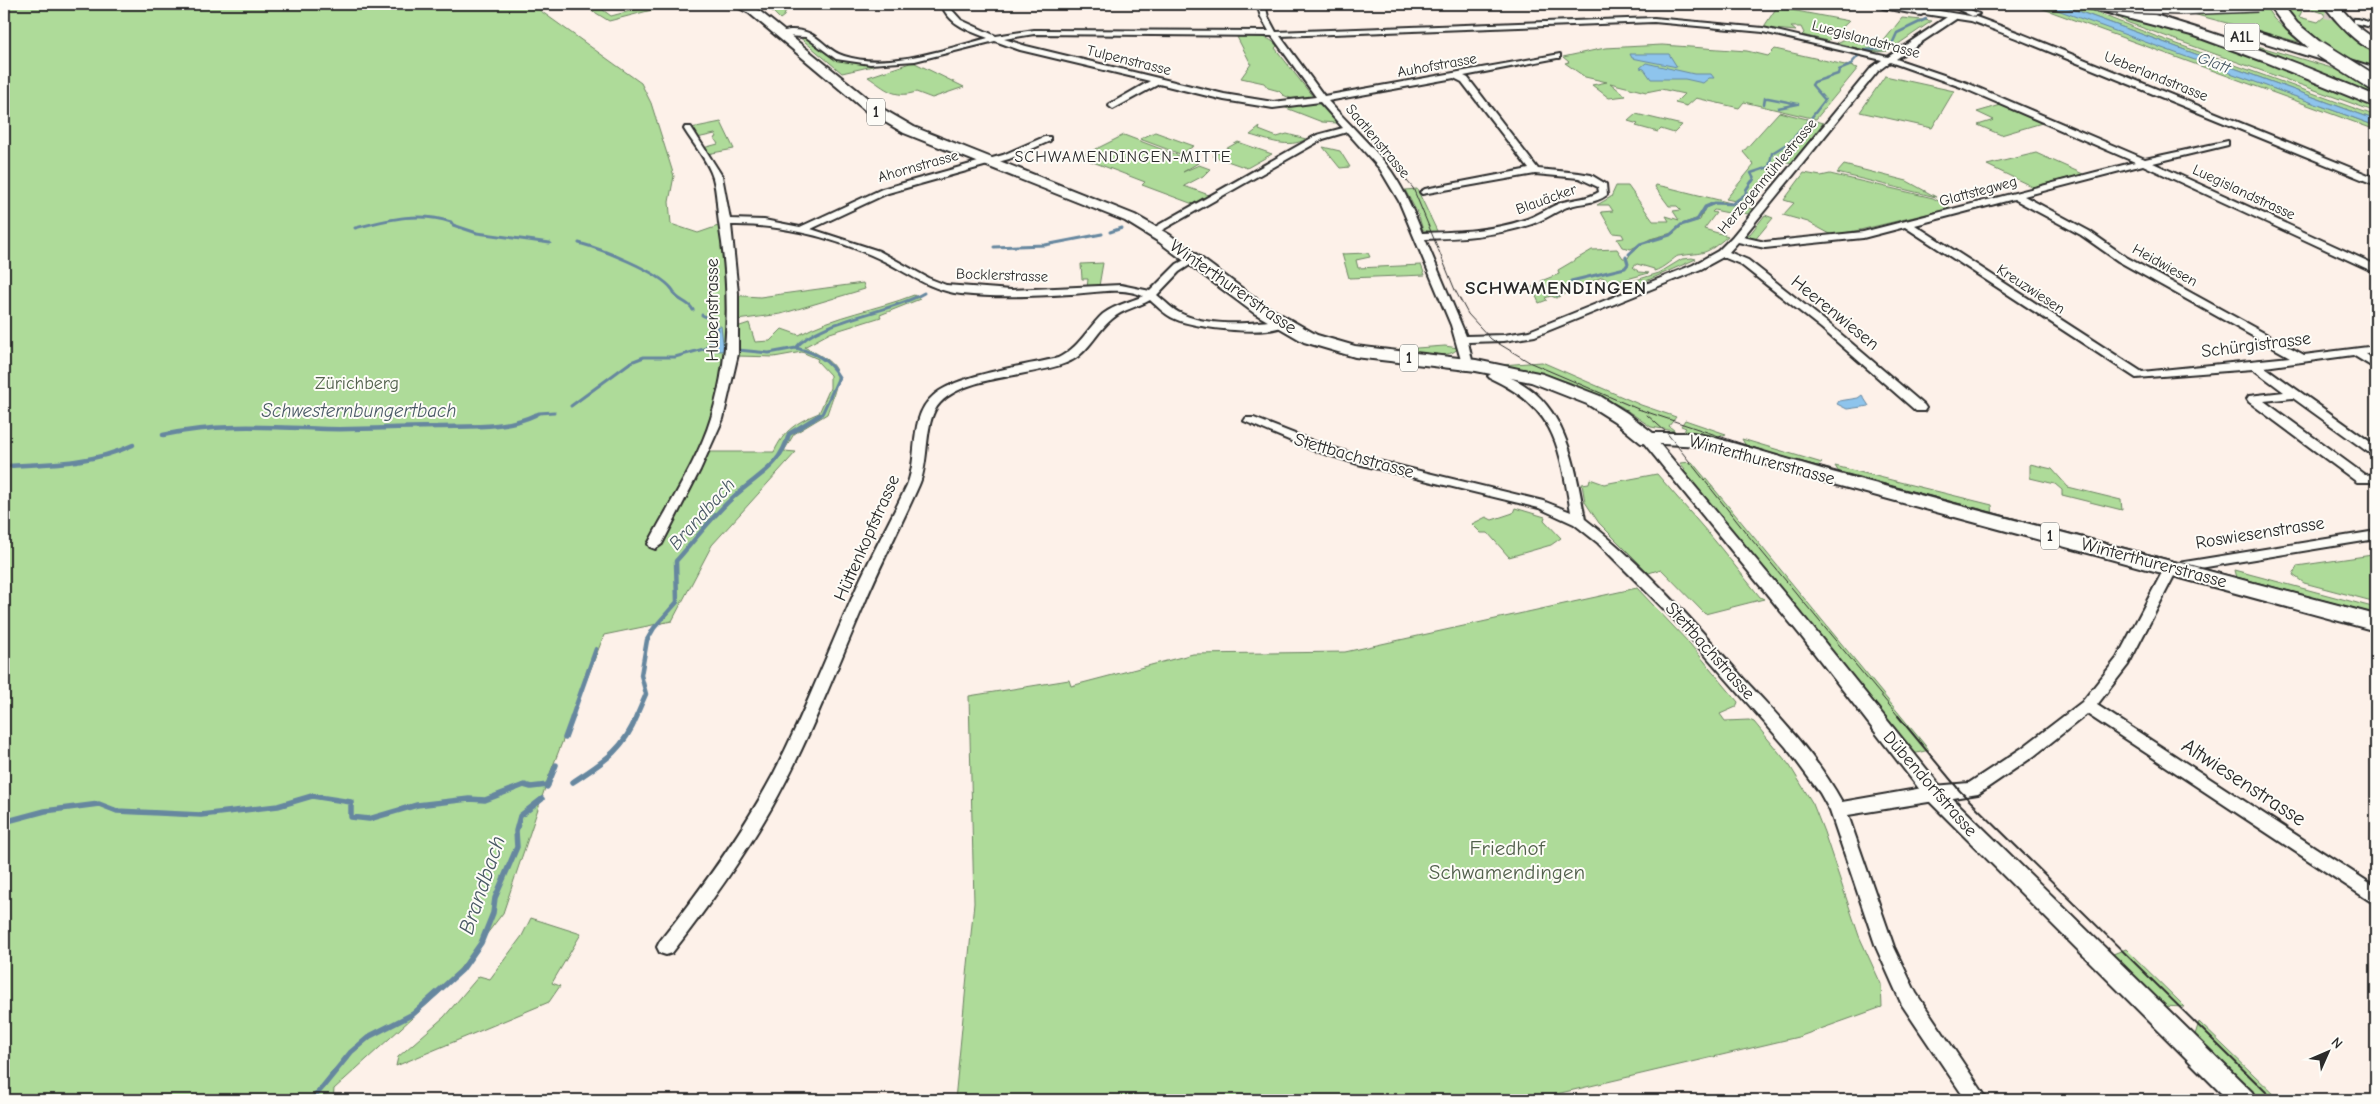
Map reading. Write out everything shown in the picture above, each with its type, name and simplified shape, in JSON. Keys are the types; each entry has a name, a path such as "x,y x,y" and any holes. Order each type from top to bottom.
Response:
{"highway":[{"path":"1883,4 1921,12"},
{"name":"A1L","path":"2090,4 2165,22 2236,44 2376,102"},
{"name":"A1L","path":"2098,4 2179,8 2257,4"},
{"name":"A1L","path":"2104,4 2239,36 2376,83"},
{"name":"A1L","path":"2124,4 2252,34 2376,73"},
{"path":"2275,4 2292,26 2320,50 2376,83"},
{"path":"2330,4 2352,29 2376,46"}],"main road":[{"name":"Winterthurerstrasse","path":"738,4 749,8 881,114 910,130 1116,212 1153,231 1300,334 1344,350 1520,372 1564,385 1594,399 1618,413 1648,439 1693,439 1705,441 1826,476 2376,623"}],"street":[{"name":"Tulpenstrasse","path":"948,4 948,14 952,18 994,38 1040,53 1262,104 1322,99"},
{"name":"Saatlenstrasse","path":"1261,4 1263,14 1275,35 1322,99 1394,182 1412,215 1461,339 1467,364"},
{"path":"1936,4 2019,36"},
{"name":"Ueberlandstrasse","path":"1921,12 1953,9 1973,19 2376,182"},
{"name":"Herzogenmühlestrasse","path":"1461,339 1522,337 1697,267 1722,253 1736,239 1867,77 1887,59 1953,9"},
{"name":"Luegislandstrasse","path":"780,34 803,33 816,39 828,51 839,57 875,62 905,60 994,38 1047,32 1275,35 1654,20 1763,30 1887,59 1941,76 2017,106 2376,269"},
{"path":"2357,21 2376,26"},
{"name":"Auhofstrasse","path":"1322,99 1457,76 1557,56"},
{"path":"1425,192 1536,170 1465,80 1457,76"},
{"path":"1113,106 1157,81"},
{"name":"Hubenstrasse","path":"655,544 694,470 718,419 729,370 733,294 730,249 717,176 688,129"},
{"path":"1153,231 1320,137 1349,129"},
{"name":"Ahornstrasse","path":"801,230 885,191 1006,157 1047,139"},
{"name":"Glattstegweg","path":"1736,239 1765,245 1820,241 1863,235 2143,162 2225,144"},
{"name":"Blauäcker","path":"1419,236 1480,232 1520,225 1563,206 1598,197 1604,193 1603,186 1591,178 1578,175 1547,174 1536,170"},
{"name":"Heidwiesen","path":"2016,196 2085,234 2122,258 2301,358"},
{"name":"Bocklerstrasse","path":"724,222 760,224 801,230 861,248 891,260 914,275 944,288 968,292 1052,292 1112,287 1137,290 1151,296 1174,315 1192,321 1268,327 1282,323"},
{"name":"Kreuzwiesen","path":"1907,224 2088,344 2140,376"},
{"name":"Heerenwiesen","path":"1722,253 1744,262 1824,326 1920,408"},
{"name":"Hüttenkopfstrasse","path":"666,947 697,910 752,828 793,749 914,483 921,460 929,407 945,392 966,383 1062,361 1076,355 1084,348 1110,315 1151,296 1180,266 1192,259"},
{"name":"Schürgistrasse","path":"2140,376 2255,365 2376,349"},
{"path":"2354,351 2376,366"},
{"path":"2255,365 2376,452"},
{"path":"1494,376 1512,382 1539,401 1550,414 1566,450 1579,521"},
{"path":"2295,394 2253,399 2362,479 2376,478"},
{"name":"Stettbachstrasse","path":"1250,421 1314,446 1362,461 1543,505 1579,521 1603,540 1677,613 1802,755 1826,788 1838,810 1885,947 1909,999 1978,1100"},
{"name":"Dübendorfstrasse","path":"1648,439 1800,624 1934,793 2244,1100"},
{"name":"Roswiesenstrasse","path":"2171,568 2376,535"},
{"path":"1838,810 1934,793 1972,789 2028,752 2087,706 2124,661 2171,568"},
{"name":"Altwiesenstrasse","path":"2087,706 2376,896"}],"green space":[{"name":"Zürichberg","path":"4,4 531,4 641,83 651,103 674,176 669,202 671,224 698,233 721,225 729,295 760,297 863,283 865,289 781,314 737,320 737,327 749,323 755,342 770,341 782,329 799,335 827,322 914,295 920,299 880,315 881,317 830,333 804,347 827,360 833,366 836,373 837,380 827,414 794,434 784,451 796,452 712,545 672,621 604,635 549,776 503,913 445,988 334,1089 333,1100 4,1100","holes":["802,352 818,359 817,361 830,375 830,388 819,413 804,420 787,432 774,452 704,452 737,356 774,357"]},
{"path":"595,4 611,16 657,4 675,4 609,21 583,5"},
{"path":"765,4 802,4 787,8 784,16 780,19"},
{"path":"2030,4 2041,4 2054,8 2376,126 2376,130"},
{"path":"2059,4 2090,10 2155,36 2376,116 2376,120"},
{"path":"2298,4 2324,4 2352,34 2376,50 2376,69 2336,56 2292,20 2283,7 2302,11 2299,17 2318,22 2325,16 2323,13"},
{"path":"1777,7 1849,21 1828,41 1802,35 1804,33 1801,27 1791,27 1796,31 1763,28"},
{"path":"2097,8 2201,37 2262,58 2376,106 2376,112 2129,23"},
{"path":"2267,9 2274,19 2299,42 2189,13"},
{"path":"1902,18 1932,21 1888,51 1872,52 1837,43 1845,39 1879,47"},
{"path":"801,35 834,58 873,66 842,73 798,36"},
{"path":"1237,37 1264,37 1273,42 1277,46 1275,48 1313,97 1295,100 1283,95 1279,91 1268,88 1264,83 1241,78 1251,64"},
{"path":"2251,44 2345,72 2376,90 2376,97"},
{"path":"1662,45 1747,51 1768,56 1775,49 1858,68 1816,119 1744,102 1739,108 1696,98 1687,106 1675,103 1684,94 1661,89 1646,92 1610,83 1626,96 1609,98 1592,85 1607,82 1585,77 1565,63 1569,62 1563,57 1605,48"},
{"path":"915,63 964,87 932,98 916,92 902,94 890,92 868,77"},
{"path":"1885,76 1954,91 1932,128 1860,112"},
{"path":"1318,103 1337,123 1322,122 1281,106"},
{"path":"2001,105 2042,123 2001,135 1978,125 1994,120 1977,112"},
{"path":"1779,112 1823,123 1792,163 1783,161 1771,175 1767,176 1744,203 1726,199 1754,165 1743,152"},
{"path":"1636,114 1682,125 1674,133 1661,129 1658,132 1636,126 1638,124 1628,121"},
{"path":"721,122 734,149 707,154 703,148 718,144 714,138 717,137 715,134 697,138 691,128"},
{"path":"1260,127 1259,130 1277,137 1287,134 1306,139 1299,142 1286,143 1250,135"},
{"path":"1155,132 1194,146 1180,154 1140,139"},
{"path":"1124,135 1198,163 1183,172 1199,165 1210,169 1203,176 1184,186 1209,195 1193,204 1142,185 1145,182 1080,157"},
{"path":"1238,142 1272,154 1247,168 1213,156"},
{"path":"1323,147 1340,151 1350,167 1340,168"},
{"path":"2036,153 2083,174 2033,187 1987,165"},
{"path":"1844,165 1907,181 1936,197 1837,173"},
{"path":"1804,173 1821,176 1830,174 1933,198 1951,208 1832,235 1808,222 1783,215 1794,203 1784,200"},
{"path":"1656,185 1731,203 1710,204 1704,210 1701,217 1682,224 1672,233 1650,239 1631,249 1622,247 1617,239 1624,238 1622,234 1613,233 1601,212 1613,211 1609,205 1597,205 1611,197 1616,186 1628,186 1653,221 1669,221 1666,216 1679,220 1673,211 1681,210 1677,206 1669,206 1655,187"},
{"path":"1417,189 1438,233 1423,230 1418,214 1405,190"},
{"path":"1717,203 1735,204 1752,209 1748,214 1740,212 1738,215 1714,210 1712,212 1716,213 1704,229 1728,236 1709,250 1678,256 1654,271 1654,269 1637,264 1633,267 1639,272 1649,273 1612,283 1602,277 1556,298 1551,296 1545,298 1547,300 1539,303 1532,287 1542,285 1541,281 1559,274 1558,270 1592,250 1617,249 1623,258 1628,258 1633,249 1651,239 1673,234 1684,224 1700,220 1705,208"},
{"path":"1765,215 1773,218 1754,241 1746,234 1750,234"},
{"path":"1368,253 1370,257 1356,260 1358,268 1421,265 1425,275 1349,278 1342,254"},
{"path":"1682,259 1696,259 1630,288 1613,287 1659,273"},
{"path":"1103,263 1099,286 1087,288 1088,279 1082,279 1081,264"},
{"path":"1445,346 1458,348 1453,352 1436,355 1388,350"},
{"path":"1542,362 1641,405 1676,417 1669,426 1675,431 1651,427 1622,407 1569,382 1539,372 1501,365"},
{"path":"1685,420 1726,434 1715,437 1684,431 1686,428 1681,426"},
{"path":"1742,439 1822,463 1816,467 1747,448"},
{"path":"1692,462 1929,750 1913,754 1855,679 1682,470 1685,469 1680,463"},
{"path":"2030,464 2052,469 2068,487 2121,500 2122,510 2062,495 2062,490 2055,484 2030,478"},
{"path":"1835,466 1992,505 1993,517 1840,474"},
{"path":"1657,474 1760,597 1764,599 1705,614 1661,569 1649,573 1599,523 1585,502 1582,484 1589,483 1590,479 1604,484"},
{"path":"1515,508 1545,517 1544,520 1561,538 1551,545 1509,557 1488,533 1481,533 1472,524 1486,517 1492,520 1513,513"},
{"path":"2372,555 2376,558 2376,602 2304,583 2293,575 2297,566"},
{"path":"2234,570 2376,608 2376,617 2245,583 2245,580 2236,578"},
{"name":"Friedhof Schwamendingen","path":"1637,588 1690,644 1738,702 1736,707 1720,714 1725,721 1749,720 1754,722 1790,766 1813,804 1859,936 1881,984 1882,1007 1798,1037 1531,1100 955,1100 974,903 969,696 1069,680 1071,686 1193,654 1345,652"},
{"path":"531,918 581,934 552,983 560,986 549,1002 396,1066 398,1057 444,1017 479,976 490,979 522,936"},
{"path":"2126,949 2185,1007 2162,1006 2113,954"},
{"path":"2199,1022 2280,1100 2258,1100 2194,1038"}],"water":[{"name":"Glatt","path":"2041,4 2059,4 2376,120 2376,126"},
{"path":"1630,54 1669,54 1677,67 1632,58"},
{"path":"1646,63 1694,74 1711,74 1714,78 1709,78 1703,83 1685,79 1651,79 1644,69 1640,68"},
{"path":"721,326 724,351 702,350 713,339 715,327"},
{"path":"1862,395 1869,406 1847,409 1837,404 1839,401 1858,398"}],"waterway":[{"path":"1920,4 1924,10"},
{"path":"1865,50 1882,49 1892,44 1897,33 1926,19"},
{"path":"1850,65 1859,55"},
{"path":"1811,118 1825,100 1812,85 1814,82 1838,74 1839,70 1849,66"},
{"path":"1764,104 1765,98 1798,104 1778,108"},
{"path":"1752,182 1754,179 1751,173 1769,167 1772,153 1790,142 1809,120"},
{"path":"1629,254 1640,244 1670,235 1681,225 1697,220 1705,207 1715,203 1732,204 1746,194 1746,190 1752,181"},
{"path":"355,228 403,218 427,217 451,222 453,225 477,233 550,243"},
{"path":"1110,232 1122,228"},
{"path":"994,247 1045,245 1102,234"},
{"path":"579,243 614,255 655,275 665,282 675,295 693,310"},
{"path":"1571,281 1625,268 1628,264 1626,257"},
{"path":"1557,295 1570,285"},
{"path":"796,348 806,338 820,330 910,300 924,293"},
{"path":"702,315 716,322 718,330"},
{"name":"Schwesternbungertbach","path":"571,406 631,362 644,357 675,357 707,348"},
{"name":"Schwesternbungertbach","path":"738,350 769,353 796,348"},
{"name":"Brandbach","path":"796,348 810,352 826,361 839,377 820,415"},
{"name":"Schwesternbungertbach","path":"532,416 539,413 554,412"},
{"name":"Schwesternbungertbach","path":"163,435 224,427 340,429 487,426 512,423 535,415"},
{"name":"Brandbach","path":"636,717 646,694 641,675 647,640 654,628 677,602 676,561 721,509 769,468 780,454 789,434 820,415"},
{"name":"Schwesternbungertbach","path":"4,466 70,462 102,456 133,445"},
{"path":"572,717 596,649"},
{"path":"565,738 573,716"},
{"name":"Brandbach","path":"573,782 603,762 619,747 637,716"},
{"path":"548,785 556,765"},
{"path":"4,822 45,811 99,804 117,811 201,815 278,806 312,796 351,802 351,817 369,819 417,805 469,799 485,800 524,785 531,787 548,785"},
{"name":"Brandbach","path":"312,1100 351,1052 370,1036 413,1014 462,970 481,943 493,913 495,898 517,847 516,831 520,816 542,799"}],"tunnel":[{"path":"2325,14 2357,21"}],"tram line":[{"path":"1353,118 1413,188 1455,290 1468,314 1491,339 1531,363 1638,409 1776,455 2376,614"},
{"path":"1647,415 1666,432 1747,534 1899,717"},
{"path":"1898,716 1960,791 2274,1100"}],"district":[{"name":"SCHWAMENDINGEN-MITTE","path":"1123,157"},
{"name":"SCHWAMENDINGEN","path":"1556,288"}]}
